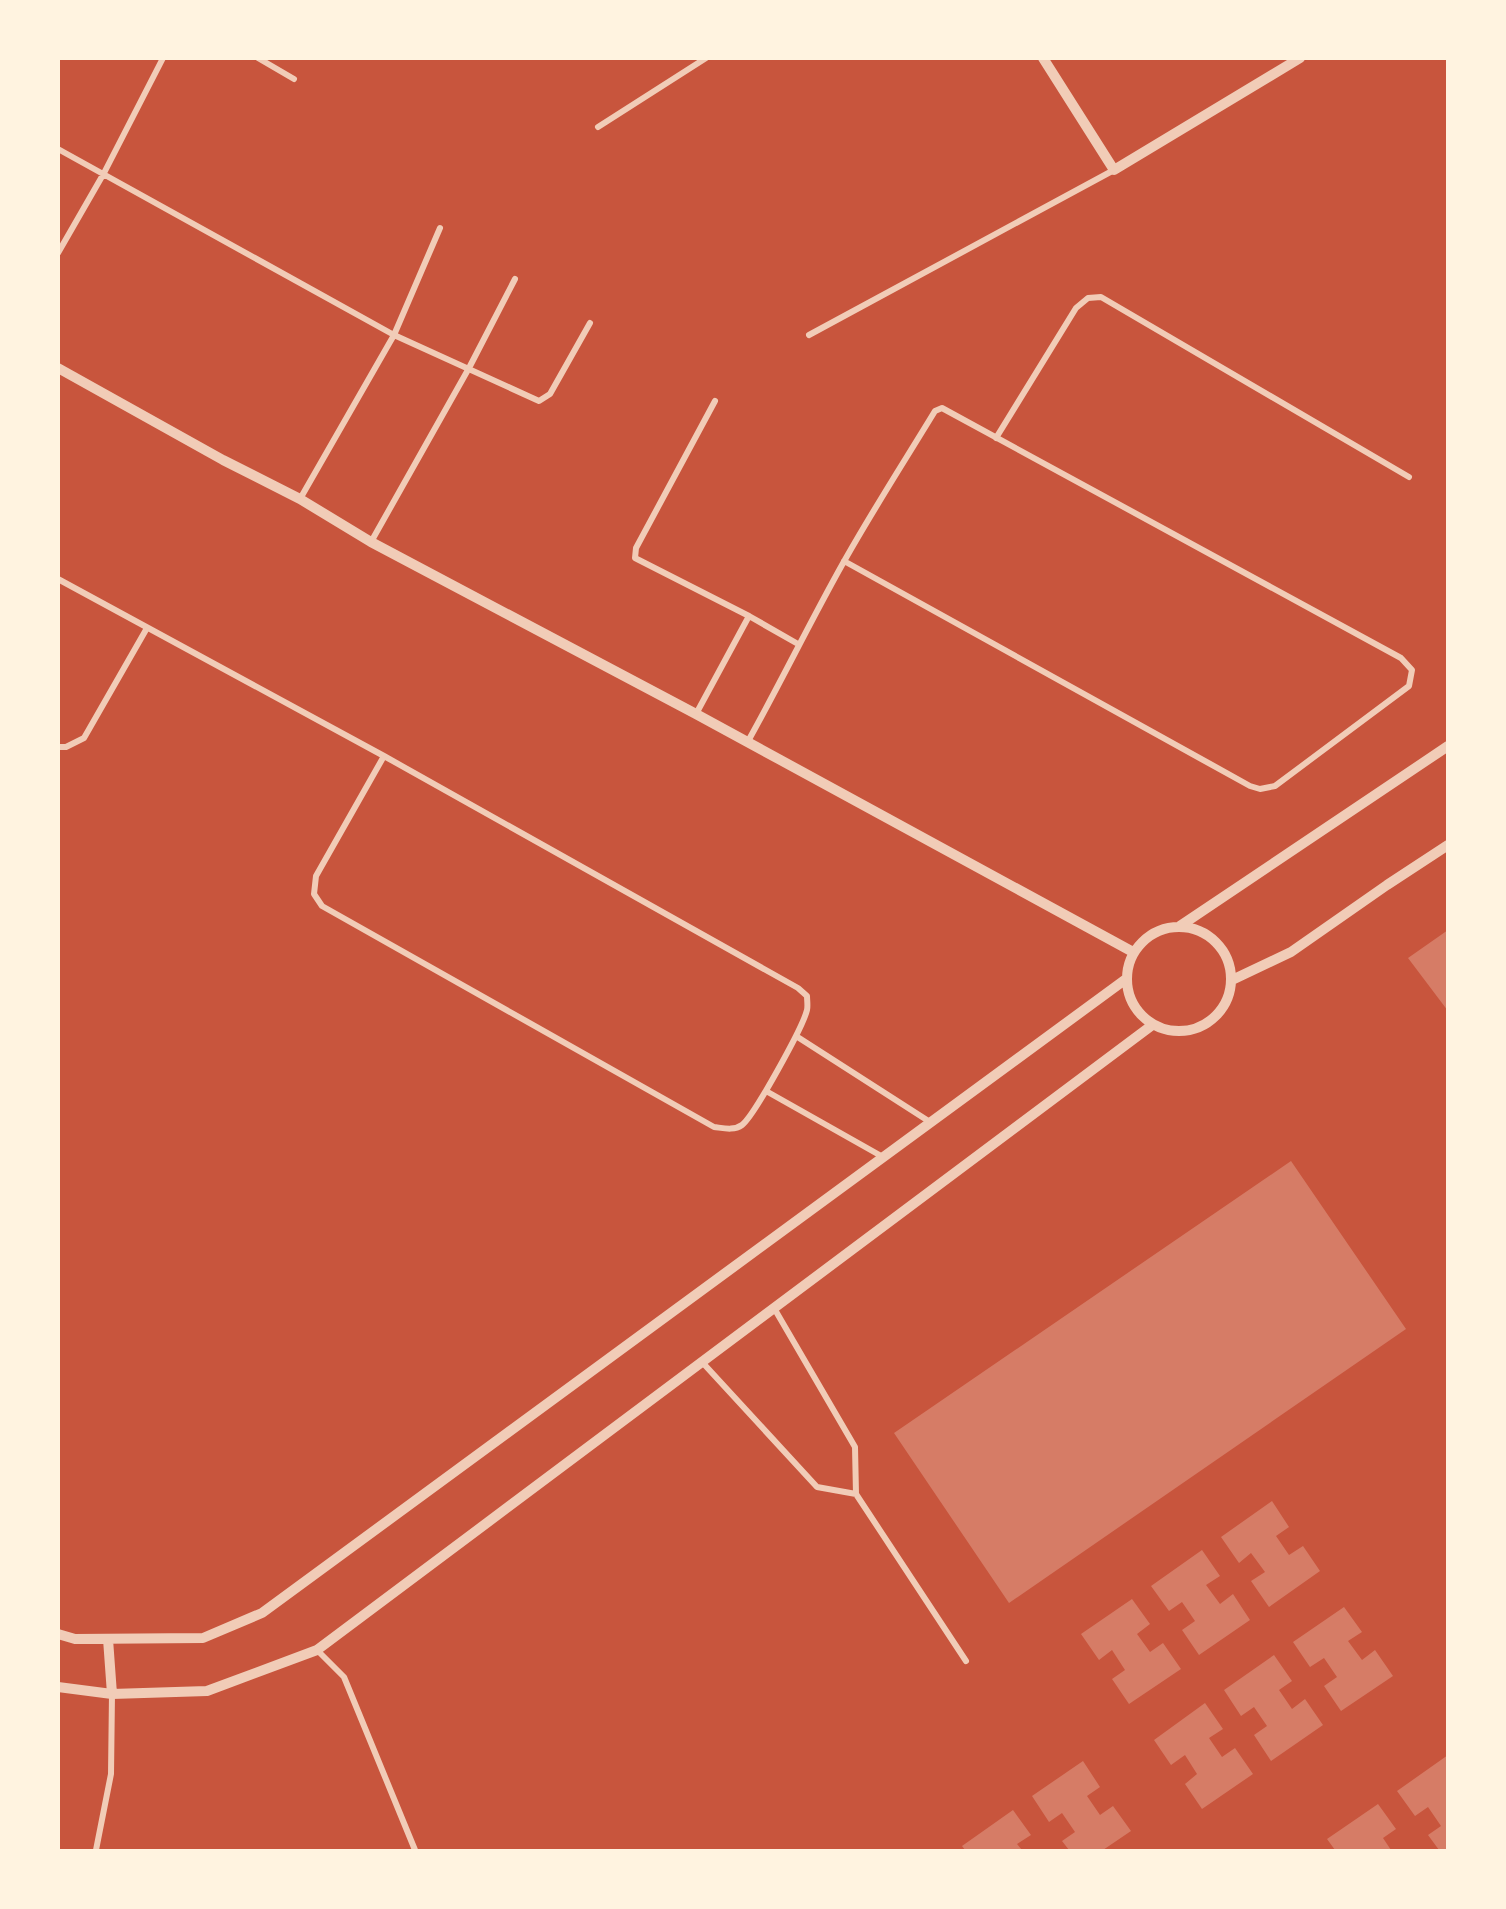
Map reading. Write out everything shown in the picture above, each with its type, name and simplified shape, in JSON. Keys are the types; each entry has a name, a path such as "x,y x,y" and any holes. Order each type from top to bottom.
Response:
{"street":[{"path":"58,253 104,173 163,58"},
{"path":"258,58 294,79"},
{"path":"597,127 706,58"},
{"path":"1043,58 1114,170"},
{"path":"809,335 1114,170 1300,58"},
{"path":"58,149 394,334 539,401 550,394 590,323"},
{"path":"300,500 394,334 441,228"},
{"path":"371,542 470,368 515,279"},
{"path":"996,438 1076,308 1088,298 1101,297 1409,477"},
{"path":"58,368 300,500 371,542 696,714 1133,952"},
{"path":"715,401 636,548 635,558 749,616 798,644"},
{"path":"747,743 844,561 935,411 942,408 1401,658 1412,670 1410,686 1275,786 1260,789 1250,786 844,561"},
{"path":"58,579 384,756 798,988 807,996 807,1010 796,1036 766,1091 742,1125 728,1129 714,1127 322,906 314,894 316,876 384,756"},
{"path":"696,714 749,616"},
{"path":"58,747 66,747 84,738 147,628"},
{"path":"1180,926 1206,933 1226,953 1232,980 1225,1007 1205,1026 1178,1033 1151,1026 1132,1005 1126,979 1133,952 1153,933 1180,926 1448,746"},
{"path":"1232,980 1291,952 1448,845"},
{"path":"58,1634 75,1639 108,1640 203,1638 262,1613 1126,979"},
{"path":"58,1687 112,1694 207,1691 317,1650 1151,1026"},
{"path":"796,1036 930,1122"},
{"path":"766,1091 884,1157"},
{"path":"774,1308 855,1447 856,1494 966,1661"},
{"path":"702,1362 817,1487 856,1494"},
{"path":"96,1851 111,1774 112,1694 108,1640"},
{"path":"317,1650 344,1677 415,1851"}],"building":[{"path":"1448,930 1448,1011 1408,958"},
{"path":"1291,1161 1406,1329 1009,1603 894,1433"},
{"path":"1272,1501 1289,1527 1276,1536 1289,1555 1303,1546 1320,1571 1269,1607 1251,1581 1265,1572 1251,1553 1239,1563 1221,1537"},
{"path":"1202,1550 1220,1576 1206,1585 1220,1604 1233,1594 1250,1620 1199,1655 1182,1630 1195,1621 1182,1602 1169,1611 1151,1586"},
{"path":"1132,1599 1150,1624 1137,1634 1150,1652 1163,1643 1181,1669 1129,1704 1112,1679 1125,1670 1112,1650 1099,1660 1081,1634"},
{"path":"1344,1607 1362,1632 1348,1641 1362,1660 1375,1650 1393,1676 1341,1711 1324,1686 1337,1677 1324,1658 1310,1667 1293,1642"},
{"path":"1274,1655 1292,1681 1279,1690 1292,1709 1305,1699 1323,1725 1271,1761 1254,1735 1267,1726 1254,1707 1241,1716 1224,1690"},
{"path":"1205,1703 1223,1729 1209,1738 1222,1757 1235,1748 1253,1774 1202,1809 1185,1784 1197,1774 1185,1755 1171,1765 1154,1740"},
{"path":"1448,1755 1448,1850 1439,1850 1428,1835 1441,1826 1428,1807 1415,1816 1397,1791"},
{"path":"1083,1761 1100,1787 1087,1796 1100,1815 1113,1806 1131,1831 1103,1850 1069,1850 1062,1841 1075,1832 1062,1813 1049,1822 1032,1796"},
{"path":"1378,1804 1396,1829 1383,1838 1391,1850 1335,1850 1327,1839"},
{"path":"1013,1810 1031,1835 1017,1844 1022,1850 965,1850 962,1846"}]}
